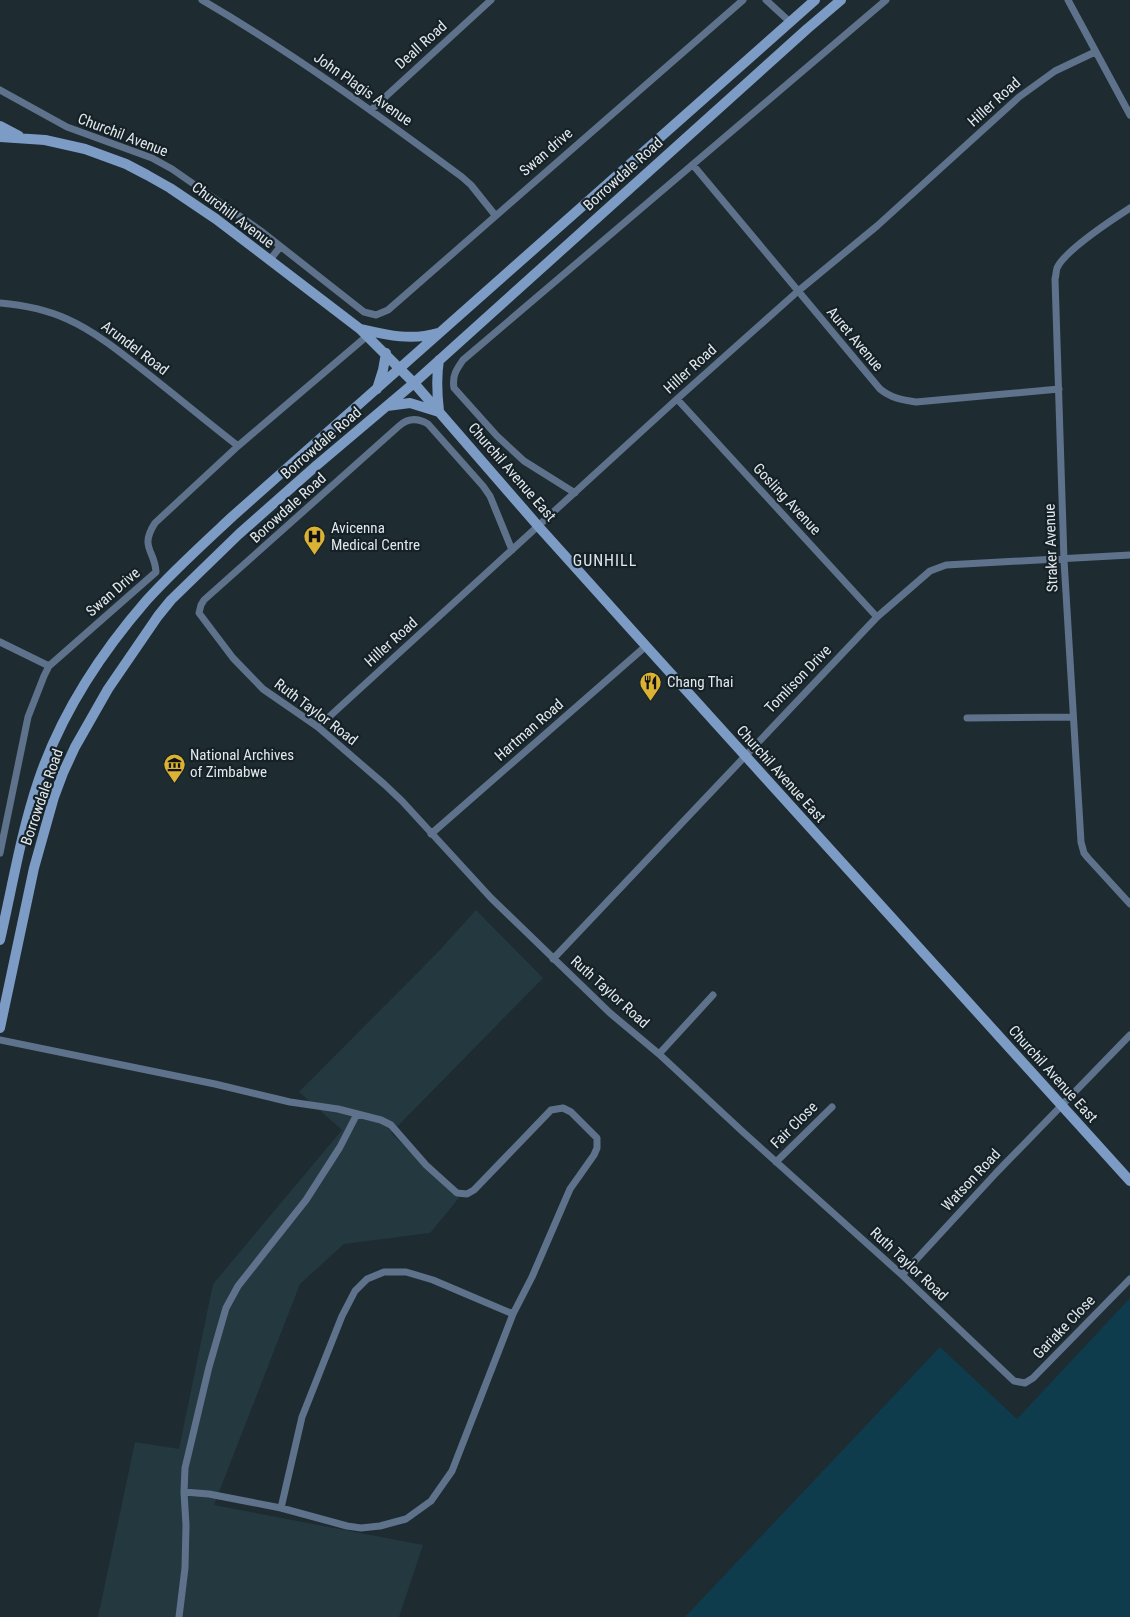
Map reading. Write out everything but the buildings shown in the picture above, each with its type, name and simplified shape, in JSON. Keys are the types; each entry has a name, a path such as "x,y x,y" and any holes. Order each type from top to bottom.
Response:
{"main road":[{"name":"Borrowdale Road","path":"0,940 19,853 38,783 47,759 66,718 103,658 120,633 147,601 194,552 815,0"},
{"name":"Borrowdale Road","path":"0,1028 34,868 54,797 75,747 108,689 170,600 310,471 414,383 841,0"},
{"path":"0,126 22,138"},
{"name":"Churchill Avenue","path":"0,137 65,144 85,149 126,164 170,188 216,219 364,332 414,383"},
{"path":"364,332 411,338 424,337 441,332"},
{"path":"376,391 386,354"},
{"path":"386,406 410,403 440,412 436,393 439,360"},
{"name":"Churchil Avenue East","path":"414,383 539,527 1130,1181"}],"street":[{"name":"John Plagis Avenue","path":"202,0 238,20 371,110 462,177 496,215"},
{"name":"Deall Road","path":"371,110 491,0"},
{"name":"Swan drive","path":"364,312 376,315 388,310 743,0"},
{"path":"766,0 790,22"},
{"path":"693,165 886,0"},
{"path":"1068,0 1130,115"},
{"name":"Hiller Road","path":"318,727 677,399 797,292 877,226 1019,97 1055,71 1095,52"},
{"name":"Churchil Avenue","path":"0,90 66,127 152,158 172,169 280,247 364,312"},
{"name":"Auret Avenue","path":"693,165 797,292 887,395 900,400 916,402 1059,388"},
{"name":"Churchil Avenue East","path":"576,493 524,461 497,436 454,388 452,380 454,373 463,360 693,165"},
{"name":"Straker Avenue","path":"1129,901 1088,858 1082,848 1064,560 1055,279 1057,267 1066,256 1083,241 1130,208"},
{"path":"269,261 280,247"},
{"name":"Arundel Road","path":"0,303 22,305 48,311 68,319 91,332 125,356 238,446"},
{"name":"Swan Drive","path":"0,853 28,717 49,666 156,572 156,565 149,551 148,540 152,527 162,516 364,332"},
{"name":"Gosling Avenue","path":"677,399 877,617"},
{"name":"Churchil Avenue East","path":"399,426 409,420 417,420 428,424 441,438 490,496 512,550"},
{"name":"Borowdale Road","path":"200,612 200,605 204,600 399,426"},
{"name":"Tomlison Drive","path":"554,959 877,617 930,571 946,565 1130,555"},
{"name":"Ruth Taylor Road","path":"200,612 233,658 263,689 318,727 402,800 430,834 491,898 610,1013 659,1054 902,1275 1014,1380"},
{"path":"0,642 49,666"},
{"name":"Hartman Road","path":"430,834 646,646"},
{"path":"967,718 1073,717"},
{"path":"659,1054 713,995"},
{"name":"Watson Road","path":"902,1275 996,1173 1130,1035"},
{"path":"0,1040 381,1120 391,1125 426,1165 457,1193 462,1194 467,1194 474,1190 488,1178 551,1110 563,1108 571,1112 598,1138 594,1155 570,1189 532,1277 513,1314 452,1471 431,1501 416,1513 397,1522 361,1528 281,1508 209,1494 184,1492"},
{"name":"Fair Close","path":"776,1162 832,1107"},
{"path":"179,1617 185,1568 185,1468 209,1367 226,1308 238,1286 306,1200 345,1139 357,1114"},
{"path":"281,1508 302,1417 342,1316 355,1291 367,1279 384,1272 406,1272 433,1280 513,1314"},
{"name":"Gariake Close","path":"1014,1380 1025,1383 1033,1378 1130,1279"}],"shaded area":[{"path":"476,910 543,978 391,1133 459,1198 430,1233 344,1244 300,1284 214,1505 423,1545 399,1617 98,1617 135,1442 179,1449 213,1284 342,1130 299,1092 438,952"},
{"path":"1130,1298 1130,1617 685,1617 940,1347 1017,1419"}],"place":[{"name":"Avicenna Medical Centre","path":"315,556"},
{"name":"Chang Thai","path":"651,701"},
{"name":"National Archives of Zimbabwe","path":"174,783"}],"district":[{"name":"GUNHILL","path":"605,560"}]}
